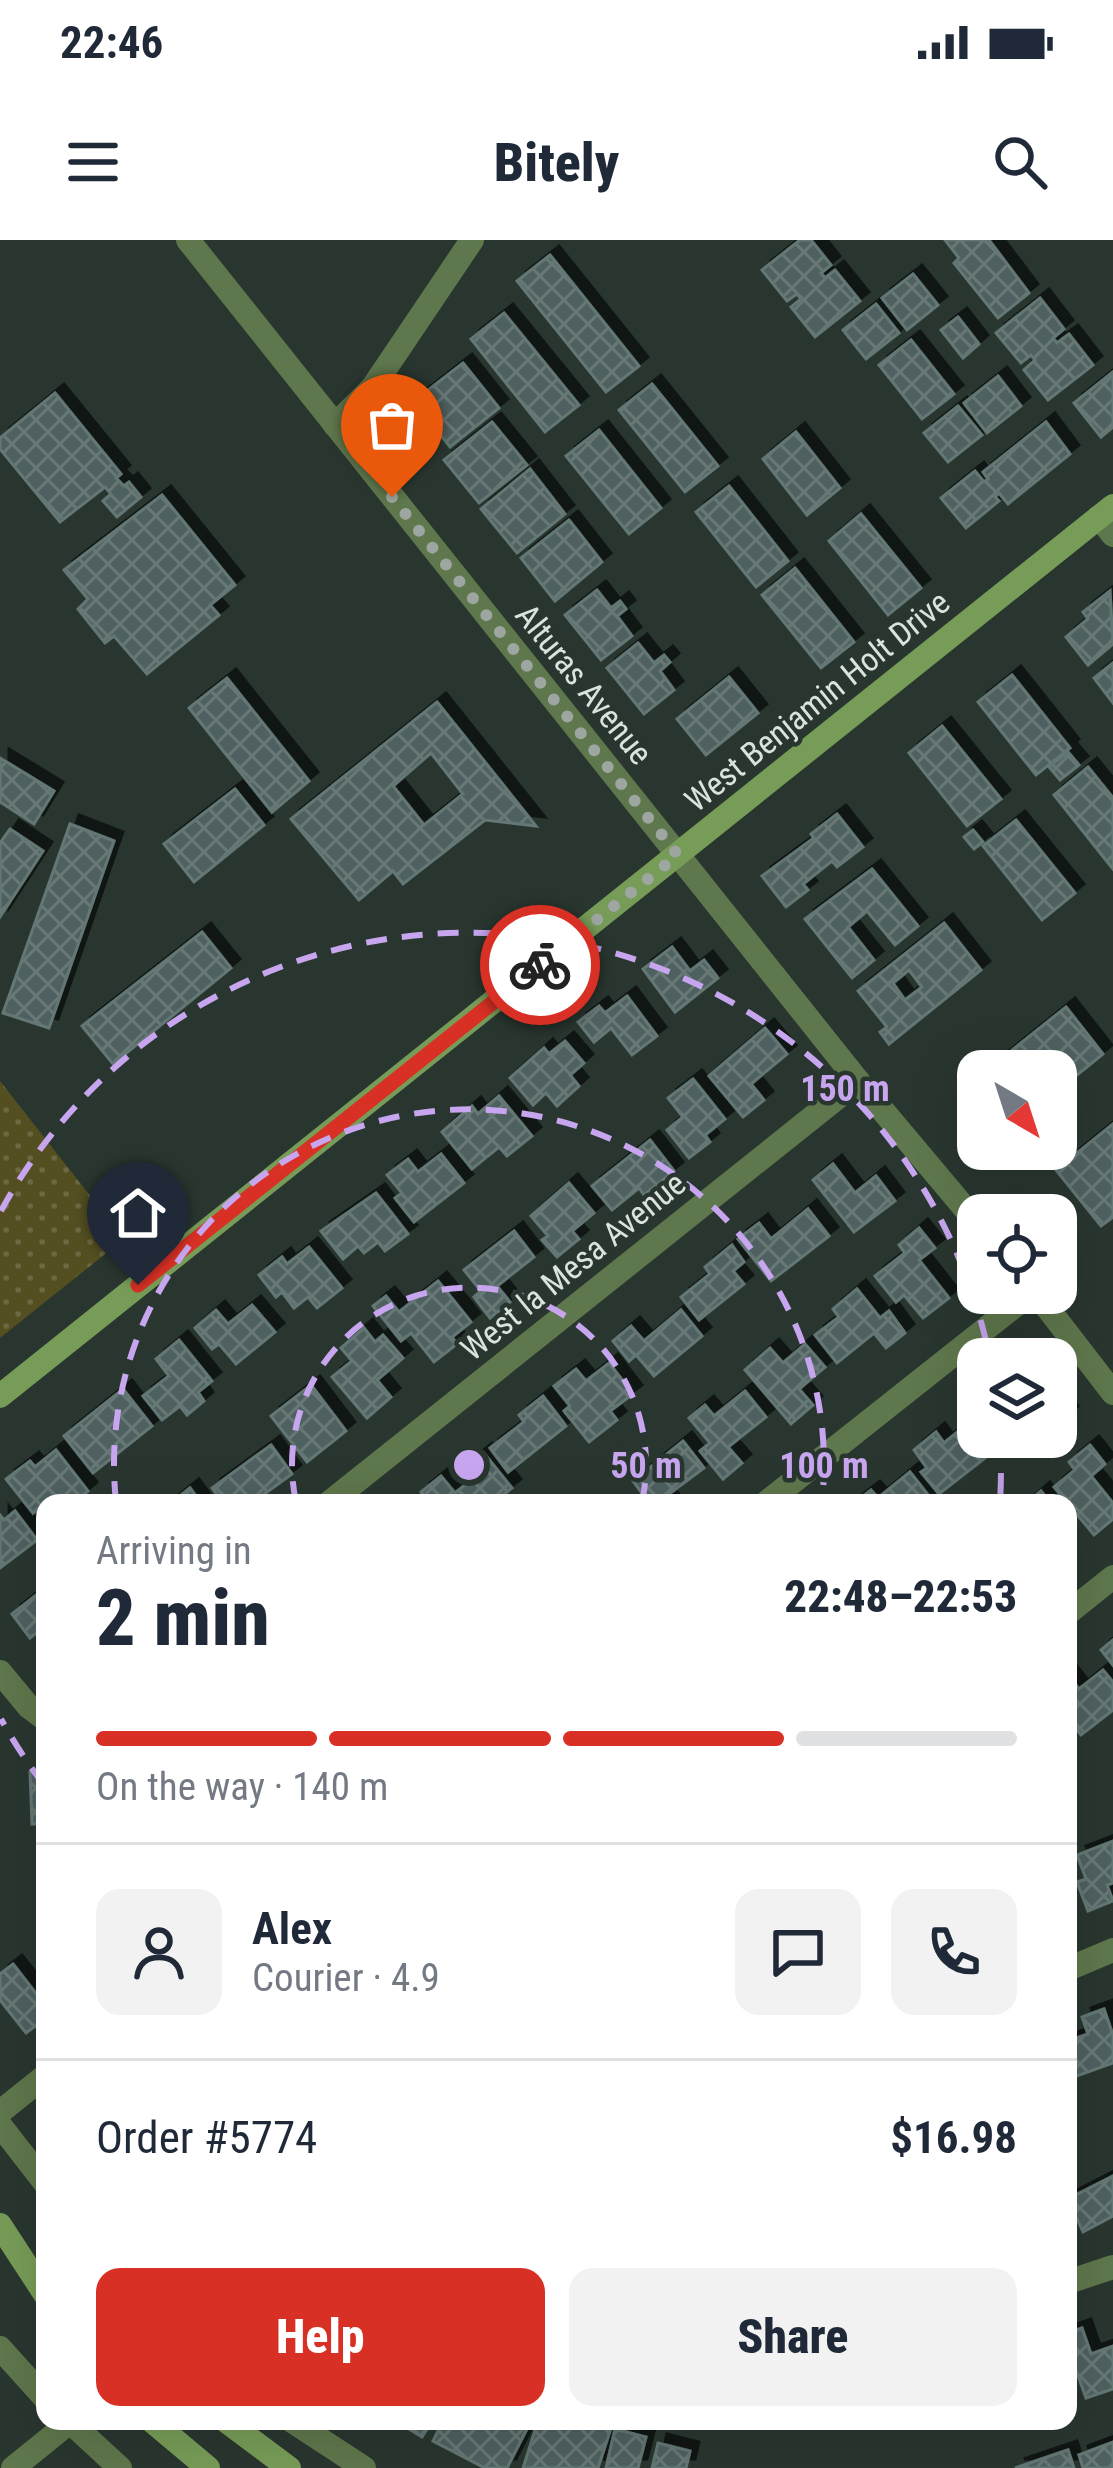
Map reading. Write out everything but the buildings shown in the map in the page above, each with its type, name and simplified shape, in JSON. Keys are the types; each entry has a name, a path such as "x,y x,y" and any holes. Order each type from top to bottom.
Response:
{"main road":[{"name":"West Benjamin Holt Drive","path":"0,1396 1108,519"},
{"path":"7,2234 36,2258"},
{"path":"7,2234 36,2280"},
{"path":"163,2430 208,2468"},
{"path":"238,2430 289,2468"}],"street":[{"name":"Alturas Avenue","path":"188,240 957,1199"},
{"path":"335,425 374,386 472,240"},
{"name":"West la Mesa Avenue","path":"340,1494 858,1081"},
{"path":"777,1494 1007,1314"},
{"path":"1051,1314 1113,1393"},
{"path":"1077,1606 1113,1577"},
{"path":"0,1672 36,1713"},
{"path":"1077,1965 1113,1950"},
{"path":"0,2112 36,2083"},
{"path":"0,2126 36,2172"},
{"path":"1077,2279 1113,2267"},
{"path":"0,2348 36,2388"},
{"path":"13,2468 59,2430"},
{"path":"80,2430 120,2468"},
{"path":"306,2430 364,2468"}],"shaded area":[{"path":"0,1081 124,1239 0,1338"}],"way so far":[{"path":"392,497 678,855 540,965"}],"route":[{"path":"138,1285 540,965"}]}
